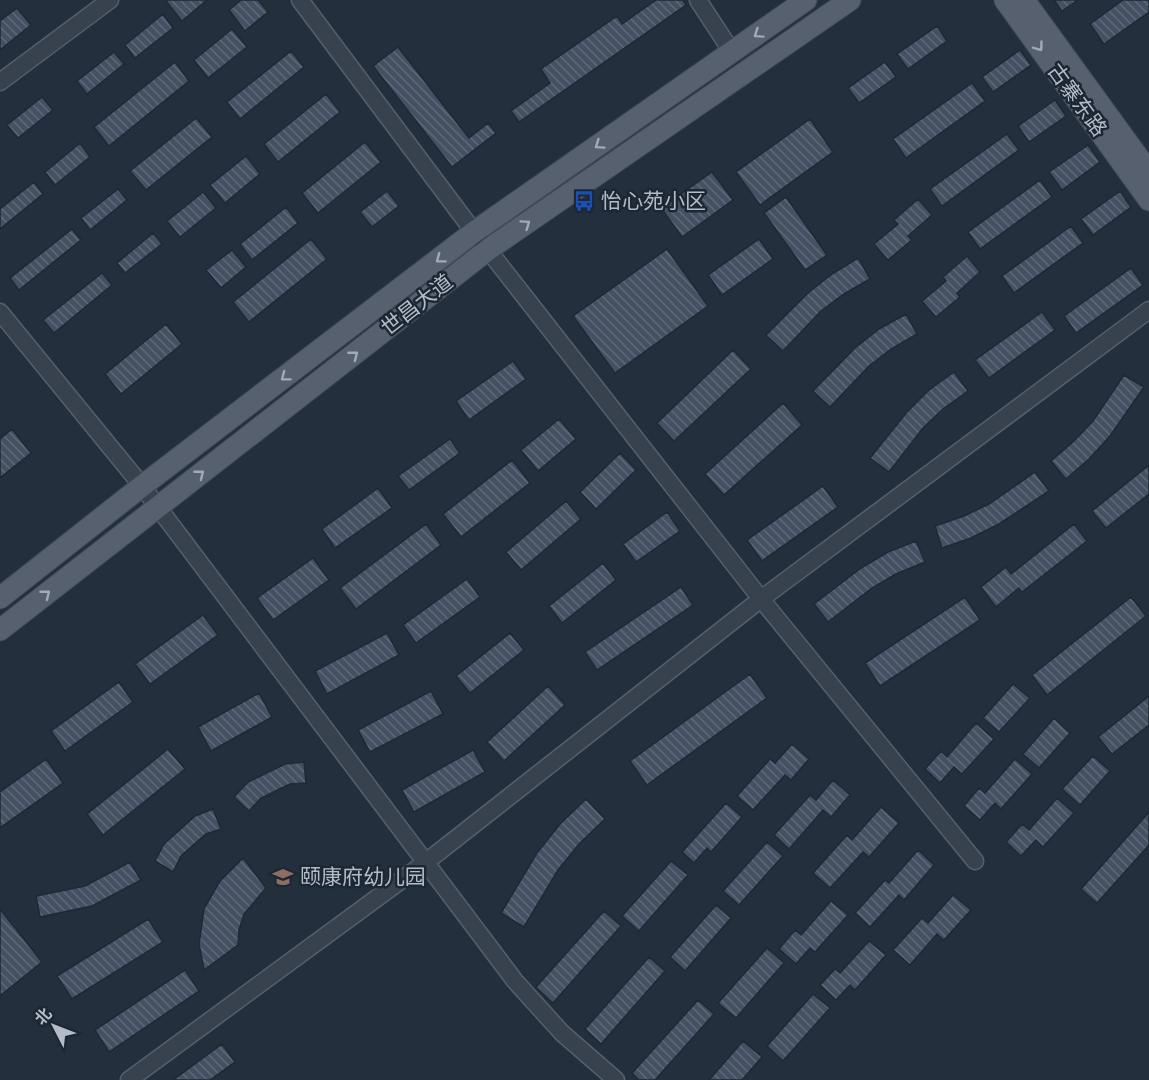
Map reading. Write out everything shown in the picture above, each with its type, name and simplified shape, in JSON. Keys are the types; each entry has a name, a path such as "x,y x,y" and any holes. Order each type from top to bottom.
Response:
{"main road":[{"name":"世昌大道","path":"0,598 142,486 474,232 806,0"},
{"name":"世昌大道","path":"0,630 489,249 850,0"},
{"name":"古寨东路","path":"1005,0 1149,200"},
{"name":"古寨东路","path":"1024,0 1149,172"}],"street":[{"path":"0,82 110,0"},
{"path":"300,0 474,232 761,599 975,861"},
{"path":"698,0 732,52"},
{"path":"129,1080 426,862 761,599 1149,310"},
{"path":"0,312 142,486 514,981 562,1033 616,1080"}],"building":[{"path":"207,0 182,21 166,1"},
{"path":"241,0 258,0 268,12 245,31 229,10"},
{"path":"656,0 683,0 686,5 519,122 511,111 550,83 541,69 617,16 622,24"},
{"path":"1054,0 1078,0 1062,11"},
{"path":"1123,0 1149,0 1149,12 1104,44 1090,24"},
{"path":"17,8 31,25 0,50 0,21"},
{"path":"163,14 173,28 135,58 125,45"},
{"path":"937,26 947,41 908,69 897,54"},
{"path":"232,29 247,47 208,78 194,60"},
{"path":"398,47 469,138 488,123 496,133 452,167 373,66"},
{"path":"1020,50 1031,65 993,92 982,77"},
{"path":"291,51 304,67 240,119 227,102"},
{"path":"114,52 124,64 87,94 77,81"},
{"path":"175,62 189,81 109,146 94,127"},
{"path":"885,62 896,77 859,103 848,88"},
{"path":"972,83 985,101 906,158 893,139"},
{"path":"326,94 340,112 278,162 264,144"},
{"path":"42,97 53,110 18,138 7,125"},
{"path":"1055,100 1066,116 1029,142 1018,126"},
{"path":"196,118 212,137 146,190 130,171"},
{"path":"810,119 833,152 760,205 736,172"},
{"path":"1007,134 1019,150 942,206 930,189"},
{"path":"365,142 381,162 318,213 302,193"},
{"path":"80,143 90,157 55,185 45,172"},
{"path":"1088,145 1100,162 1062,190 1049,172"},
{"path":"246,156 260,174 225,203 210,185"},
{"path":"712,172 733,200 682,237 661,208"},
{"path":"1040,180 1052,197 980,249 968,232"},
{"path":"34,182 43,194 0,229 0,209"},
{"path":"118,189 127,200 90,230 81,218"},
{"path":"387,191 399,206 372,227 360,212"},
{"path":"1120,191 1131,207 1093,235 1081,219"},
{"path":"203,192 216,208 180,237 167,221"},
{"path":"786,197 827,255 805,270 764,213"},
{"path":"918,199 932,215 908,236 912,240 888,260 874,244 898,224 894,220"},
{"path":"286,207 298,223 252,260 240,244"},
{"path":"1071,226 1083,243 1014,293 1002,276"},
{"path":"72,229 81,240 19,290 10,278"},
{"path":"153,233 162,244 125,273 117,263"},
{"path":"311,239 327,259 249,322 233,302"},
{"path":"759,239 773,259 722,295 708,275"},
{"path":"667,249 708,306 615,373 573,316"},
{"path":"232,250 246,267 221,288 206,270"},
{"path":"967,256 980,272 957,293 960,297 936,317 922,301 946,281 943,277"},
{"path":"858,258 870,279 821,311 783,351 766,335 808,293 832,274"},
{"path":"1131,268 1143,285 1076,333 1064,316"},
{"path":"102,273 112,285 54,333 43,320"},
{"path":"1042,312 1055,330 989,378 975,360"},
{"path":"906,314 917,334 891,349 869,366 830,407 813,391 855,348 879,329"},
{"path":"166,324 182,344 121,394 105,374"},
{"path":"733,350 751,369 674,441 657,423"},
{"path":"513,361 526,379 469,420 456,401"},
{"path":"954,372 968,391 943,409 923,428 889,472 870,458 907,412 929,390"},
{"path":"1124,375 1144,387 1110,436 1066,479 1051,461 1093,421"},
{"path":"783,403 802,425 724,495 705,474"},
{"path":"559,419 576,439 538,471 521,450"},
{"path":"12,429 31,453 0,478 0,439"},
{"path":"450,439 460,453 409,490 398,476"},
{"path":"620,453 636,470 596,509 580,492"},
{"path":"512,460 530,483 461,537 443,514"},
{"path":"1149,465 1149,494 1106,528 1092,511"},
{"path":"1035,472 1049,491 999,524 971,538 942,548 935,526 989,504"},
{"path":"823,486 838,507 762,561 747,540"},
{"path":"378,488 392,508 335,548 322,529"},
{"path":"566,501 581,519 521,570 506,552"},
{"path":"667,512 680,531 636,562 623,544"},
{"path":"426,524 441,545 356,609 340,588"},
{"path":"1074,524 1087,541 1022,592 1019,588 996,607 981,587 1006,567 1011,574"},
{"path":"916,541 925,562 896,574 872,588 828,622 814,604 861,568 888,552"},
{"path":"313,558 329,580 273,620 257,598"},
{"path":"603,563 616,580 562,623 549,606"},
{"path":"467,579 480,597 416,643 403,625"},
{"path":"681,587 693,605 597,670 585,652"},
{"path":"965,597 980,620 880,686 865,663"},
{"path":"1131,597 1146,616 1047,695 1032,675"},
{"path":"203,615 218,635 150,684 135,664"},
{"path":"387,633 399,655 327,694 315,671"},
{"path":"510,633 524,650 470,693 456,676"},
{"path":"750,674 767,698 647,785 630,761"},
{"path":"119,682 133,702 65,751 51,731"},
{"path":"1013,684 1030,698 999,732 983,718"},
{"path":"548,686 565,705 504,761 487,742"},
{"path":"431,691 443,714 370,752 358,730"},
{"path":"259,693 272,717 211,751 198,727"},
{"path":"1149,696 1149,725 1112,754 1098,737"},
{"path":"1054,718 1070,733 1039,768 1023,754"},
{"path":"976,723 994,739 962,774 954,767 940,783 925,769 941,751 947,757"},
{"path":"792,744 809,759 791,780 785,775 753,810 737,796 770,759 775,763"},
{"path":"168,749 185,769 103,835 87,814"},
{"path":"473,750 485,772 414,812 402,790"},
{"path":"1093,756 1110,771 1080,805 1062,789"},
{"path":"46,759 63,783 0,828 0,792"},
{"path":"1015,759 1032,774 1001,809 995,803 980,820 964,806 979,788 985,793"},
{"path":"304,762 306,783 290,784 261,798 249,811 234,797 248,782 285,764"},
{"path":"833,780 850,795 831,817 823,810 789,849 774,835 810,795 816,800"},
{"path":"1057,798 1074,813 1043,847 1036,840 1021,856 1006,842 1022,824 1029,830"},
{"path":"586,799 605,819 579,844 558,870 524,927 501,913 537,853 560,824"},
{"path":"726,803 742,817 711,852 707,848 694,863 682,852"},
{"path":"881,807 899,823 869,857 863,852 830,888 813,873 847,835 852,840"},
{"path":"213,809 221,829 206,834 181,856 173,872 155,861 164,844 195,816"},
{"path":"1149,812 1149,845 1097,903 1081,889"},
{"path":"767,842 783,856 739,905 723,891"},
{"path":"918,850 934,865 904,900 899,895 870,927 855,913 885,880 889,883"},
{"path":"243,858 266,888 244,914 239,930 238,945 204,970 199,944 204,909 220,881"},
{"path":"671,861 688,875 639,931 622,916"},
{"path":"130,862 141,880 92,906 40,917 36,896 85,886"},
{"path":"953,895 971,910 944,940 937,934 910,965 893,950 922,918 928,923"},
{"path":"831,901 848,915 815,952 810,948 796,964 779,949 795,930 801,935"},
{"path":"716,905 731,918 685,971 670,957"},
{"path":"0,909 42,962 0,996"},
{"path":"604,911 621,926 553,1003 536,987"},
{"path":"148,919 163,942 72,999 57,976"},
{"path":"869,941 886,955 855,990 850,985 836,1000 820,985 835,969 840,973"},
{"path":"767,948 784,963 736,1018 718,1003"},
{"path":"649,957 665,971 601,1044 585,1029"},
{"path":"185,970 199,991 109,1052 95,1030"},
{"path":"813,994 830,1008 783,1061 767,1046"},
{"path":"698,1000 714,1014 655,1080 639,1080 632,1073"},
{"path":"743,1041 762,1057 742,1080 709,1080"},
{"path":"222,1044 235,1062 210,1080 173,1080"}],"place":[{"name":"怡心苑小区","path":"584,201"},
{"name":"颐康府幼儿园","path":"283,877"}]}
